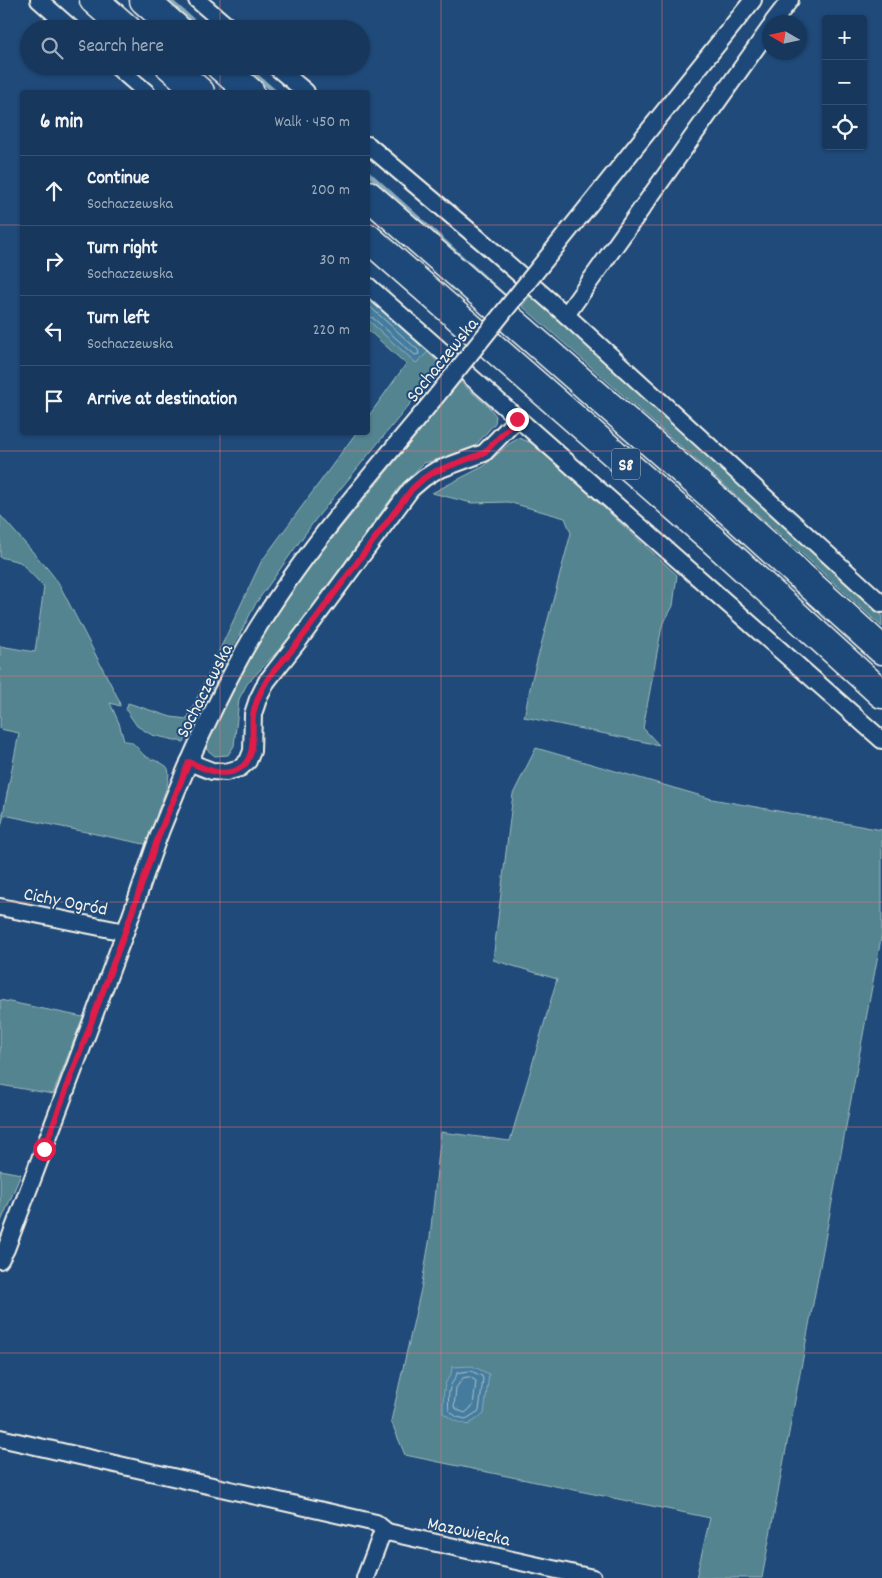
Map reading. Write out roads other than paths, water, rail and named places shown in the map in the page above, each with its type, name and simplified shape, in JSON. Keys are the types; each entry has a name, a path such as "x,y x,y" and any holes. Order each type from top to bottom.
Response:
{"highway":[{"path":"94,0 117,20"},
{"path":"144,0 167,20"},
{"path":"180,75 198,90"},
{"path":"230,75 248,90"},
{"name":"S8","path":"370,197 736,517 882,650"},
{"name":"S8","path":"370,240 712,539 882,694"}],"street":[{"path":"39,0 62,20"},
{"path":"197,0 220,20"},
{"name":"Sochaczewska","path":"0,1260 41,1158 160,832 189,762 244,651 282,590 318,541 753,0"},
{"path":"778,15 790,0"},
{"path":"566,315 762,39"},
{"path":"126,75 144,90"},
{"path":"286,75 304,90"},
{"path":"370,147 566,315 882,604"},
{"path":"370,288 882,740"},
{"name":"Sochaczewska","path":"189,762 212,771 226,772 240,768 248,761 252,751 253,714 267,681 412,489 424,478 436,471 484,453 517,419"},
{"name":"Cichy Ogród","path":"0,907 125,932"},
{"name":"Mazowiecka","path":"0,1438 376,1523 387,1532 593,1578"},
{"path":"365,1578 380,1536 387,1532"}],"water":[{"path":"370,300 428,352 416,363 370,322"},
{"path":"472,1366 489,1374 484,1414 468,1425 455,1421 443,1413 443,1397 445,1385 451,1375 452,1367"}],"waterway":[{"path":"169,0 192,20"},
{"path":"255,75 273,90"},
{"path":"370,175 510,301"}]}
